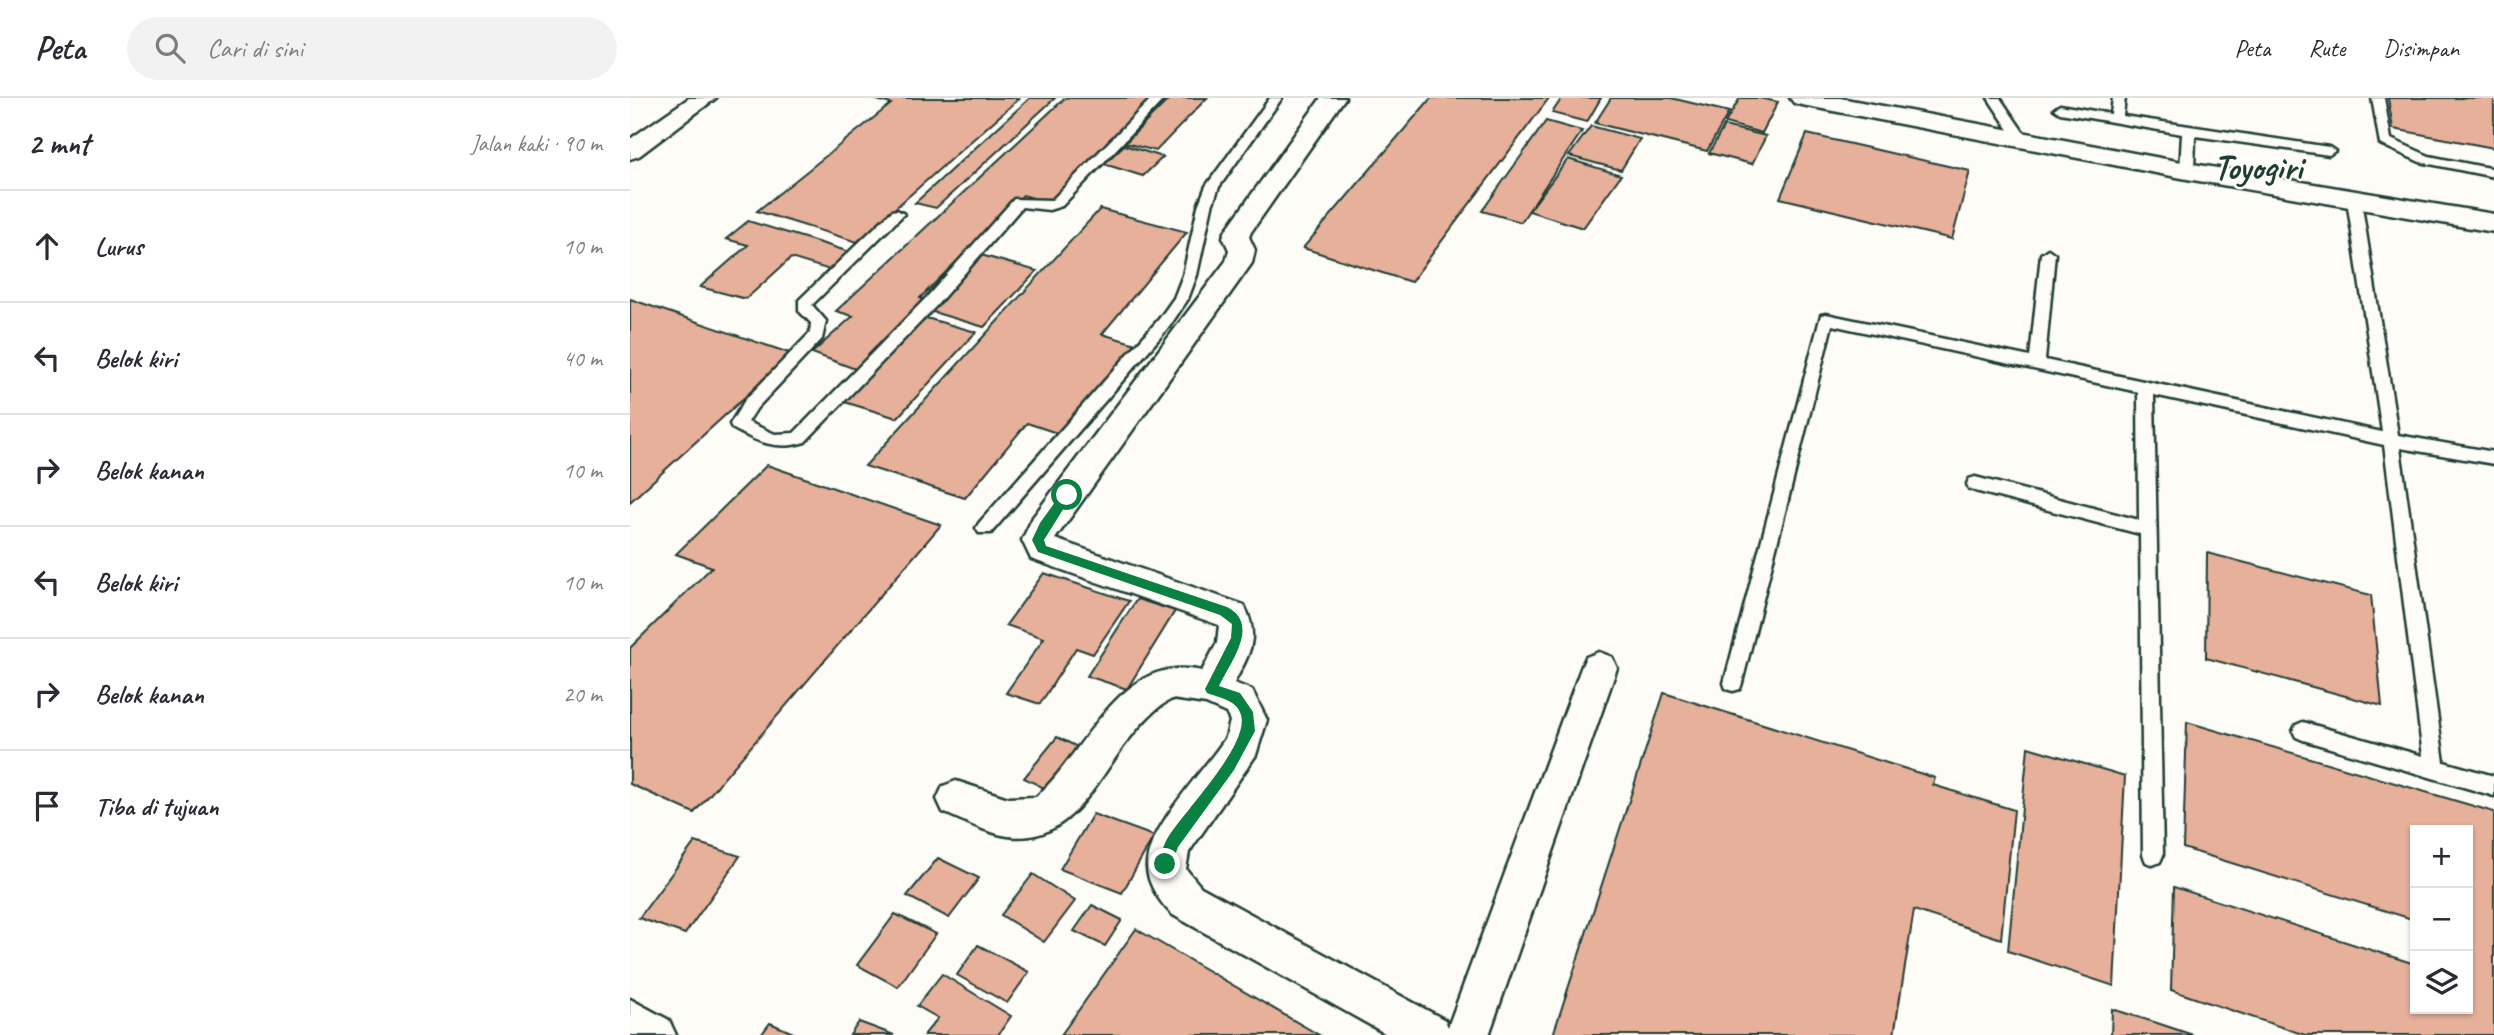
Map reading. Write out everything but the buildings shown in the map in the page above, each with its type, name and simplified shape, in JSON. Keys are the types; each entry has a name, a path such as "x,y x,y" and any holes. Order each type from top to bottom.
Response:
{"street":[{"path":"630,151 704,98"},
{"path":"1211,689 1237,638 1238,623 1233,615 1042,549 1038,540 1052,516 1239,264 1242,250 1236,237 1239,230 1332,98"},
{"path":"1802,98 2188,171 2494,223"},
{"path":"1467,1035 1599,668"},
{"path":"956,799 1009,817 1044,815 1068,792 1127,712 1171,683 1211,689 1236,697 1247,712 1249,731 1229,766 1172,844 1165,864 1176,891 1187,901 1430,1035"},
{"path":"630,1020 654,1035"}],"lane":[{"path":"897,214 804,304 806,311 819,321 817,335 751,404 738,424 773,442 788,442 799,438 931,303 1019,202 1049,206 1057,202 1160,98"},
{"path":"985,528 1164,323 1181,299 1190,275 1205,206 1213,187 1276,98"},
{"path":"1994,98 2022,139"},
{"path":"2116,118 2119,98"},
{"path":"2378,98 2385,141 2429,162 2494,173"},
{"path":"2060,109 2329,151"},
{"path":"2188,171 2189,131"},
{"path":"2354,200 2391,440 2435,769"},
{"path":"2036,364 2048,254"},
{"path":"1733,683 1826,318 2391,440 2494,458"},
{"path":"2146,387 2153,855"},
{"path":"1975,484 2148,528"},
{"path":"2303,730 2494,786"}],"district":[{"name":"Toyogiri","path":"2258,167"}],"route":[{"path":"1067,495 1044,526 1038,540 1042,549 1223,611 1233,615 1238,623 1237,638 1211,689 1236,697 1247,712 1249,731 1229,766 1172,844 1165,864"}]}
